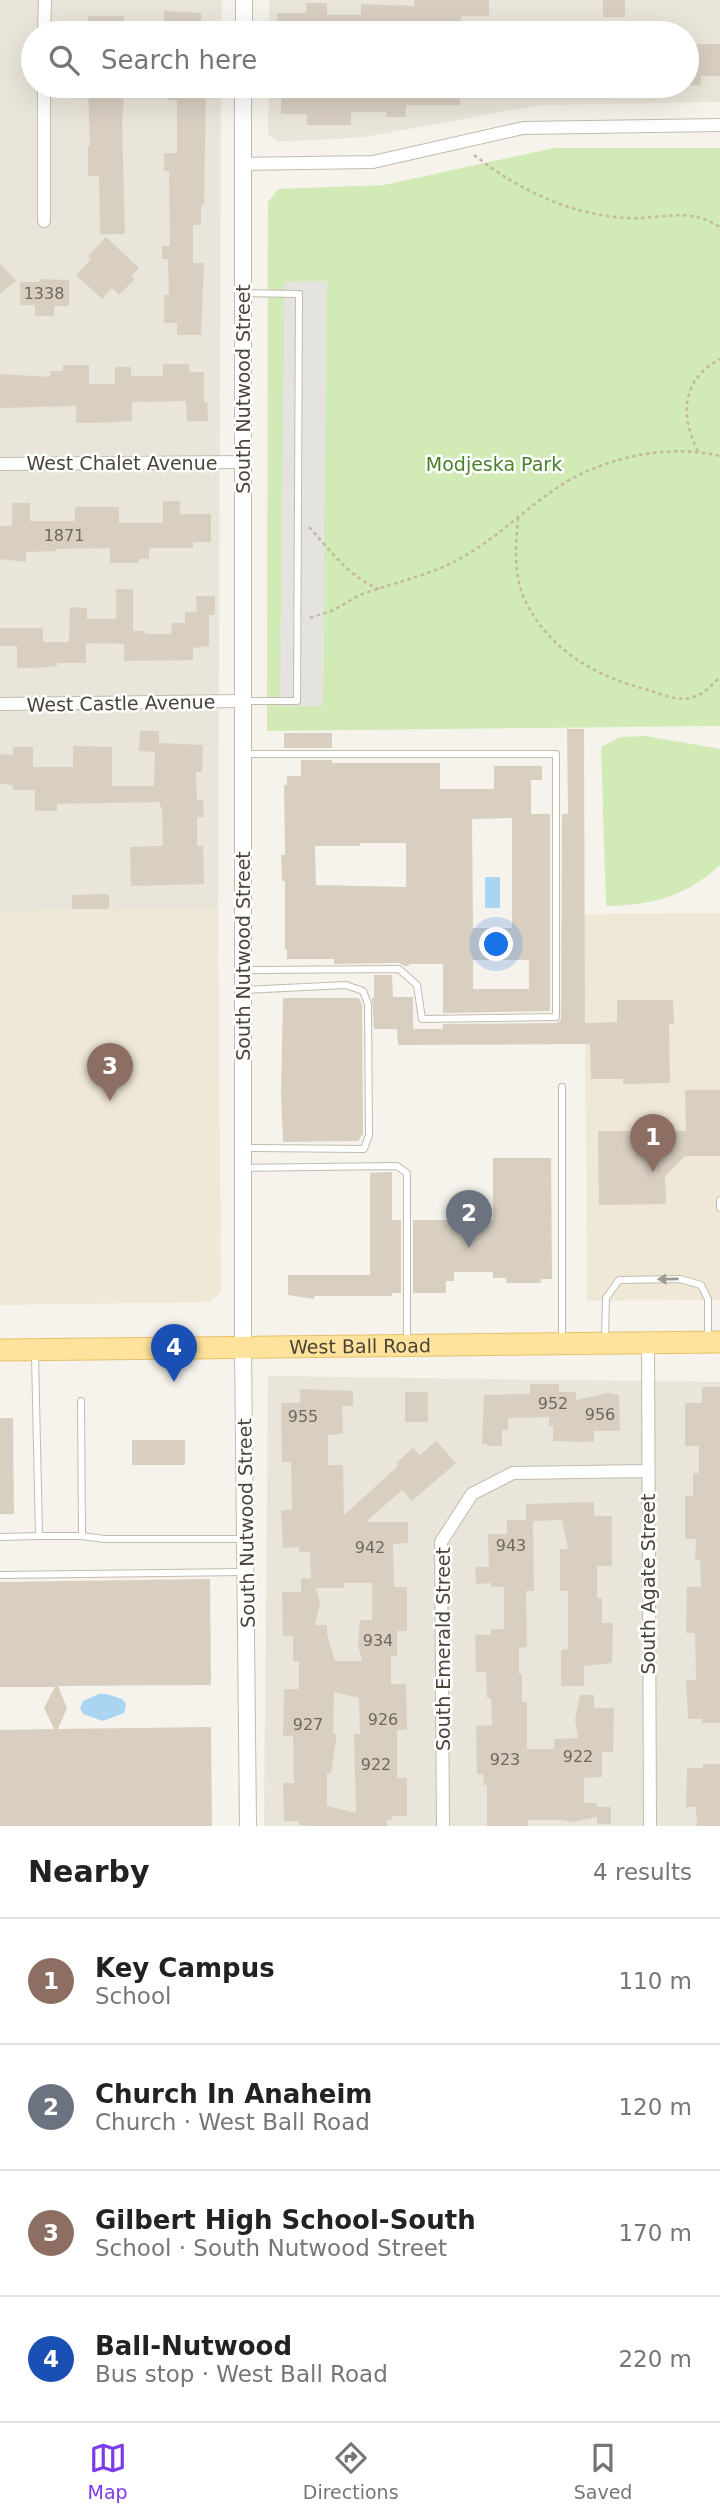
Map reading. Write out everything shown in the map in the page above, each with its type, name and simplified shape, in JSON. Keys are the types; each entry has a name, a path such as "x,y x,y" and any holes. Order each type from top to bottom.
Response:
{"main road":[{"name":"West Ball Road","path":"0,1350 714,1342"}],"street":[{"path":"44,21 45,0"},
{"path":"244,0 244,21"},
{"path":"44,98 44,221"},
{"name":"South Nutwood Street","path":"243,98 243,1347 248,1826"},
{"path":"242,164 373,162 523,128 720,125"},
{"name":"West Chalet Avenue","path":"0,464 243,462"},
{"name":"West Castle Avenue","path":"0,704 242,701"},
{"name":"South Agate Street","path":"648,1343 650,1826"},
{"name":"South Emerald Street","path":"443,1826 441,1542 472,1494 513,1474 648,1471"}],"lane":[{"path":"242,293 299,294 297,701 242,701"},
{"path":"242,754 556,754 556,1017 422,1019 417,985 399,969 243,970"},
{"path":"243,990 346,985 363,991 368,1004 369,1135 364,1149 244,1148"},
{"path":"562,1087 562,1344"},
{"path":"244,1168 397,1166 407,1173 407,1345"},
{"path":"720,1200 720,1208"},
{"path":"605,1343 606,1298 619,1280 680,1279 701,1284 708,1299 714,1342"},
{"path":"35,1349 39,1536"},
{"path":"81,1401 82,1536"},
{"path":"0,1537 247,1539"},
{"path":"0,1575 247,1572"}],"path":[{"path":"458,142 520,187 555,203 590,213 628,218 679,214 696,216 720,227"},
{"path":"698,451 686,421 688,400 699,373 720,359"},
{"path":"297,622 332,611 366,592 460,559 492,539 566,483 593,469 647,455 698,451 720,456"},
{"path":"298,514 350,572 361,582 379,589"},
{"path":"518,519 518,578 524,597 558,647 589,668 626,684 674,698 698,695 720,677"}],"shaded area":[{"path":"0,0 222,0 221,21 21,21 21,98 221,98 218,909 0,911"},
{"path":"269,0 720,0 720,102 539,105 365,137 278,142 268,135 269,98 699,98 699,21 269,21"},
{"path":"327,281 323,706 280,706 284,282"},
{"path":"218,909 221,1291 211,1302 0,1305 0,911"},
{"path":"720,913 720,1300 587,1301 584,914"},
{"path":"268,1376 720,1382 720,1826 264,1826"}],"green space":[{"name":"Modjeska Park","path":"554,148 720,148 720,726 267,731 268,202 278,189 384,185"},
{"path":"646,736 720,749 720,865 694,885 668,897 639,904 606,906 601,747 620,737"}],"water":[{"path":"485,877 500,877 500,908 485,908"},
{"path":"99,1694 122,1699 126,1704 124,1713 103,1721 83,1714 80,1709 83,1701"}],"building":[{"path":"414,0 489,0 489,16 461,16 461,21 277,21 277,13 306,13 306,3 327,3 327,15 361,15 361,4 414,6"},
{"path":"603,0 625,0 625,17 603,17"},
{"path":"164,11 201,13 201,21 164,21"},
{"path":"88,16 124,16 124,21 88,21"},
{"path":"699,44 720,44 720,76 701,76 701,85"},
{"path":"88,98 124,98 122,122 125,234 100,234 99,176 88,176"},
{"path":"206,98 204,205 201,205 201,225 193,225 193,263 204,263 201,335 177,335 177,323 164,323 164,295 169,295 168,259 162,259 162,246 170,246 169,171 164,171 164,153 177,153 177,100 168,100"},
{"path":"281,98 460,98 460,105 406,105 406,117 386,117 386,112 351,112 351,125 307,125 307,114 281,114"},
{"path":"106,237 139,268 131,276 135,279 119,295 112,288 102,299 76,275 91,259 88,256"},
{"path":"0,263 16,281 0,294"},
{"path":"41,279 69,280 69,306 54,306 54,316 35,316 35,305 20,305 20,282 39,282"},
{"path":"163,364 189,364 189,372 204,372 204,402 207,402 208,421 187,421 186,401 132,402 132,421 95,423 76,423 76,406 0,408 0,374 50,377 50,371 63,371 63,365 89,365 89,384 115,384 115,367 131,367 131,375 134,376 163,376"},
{"path":"163,501 180,501 180,514 211,514 211,542 193,542 193,548 149,548 149,559 139,559 139,563 110,563 110,548 26,552 26,562 0,559 0,526 12,526 12,503 30,503 30,521 75,521 75,507 119,507 119,523 163,523"},
{"path":"116,589 133,589 133,631 145,631 145,634 171,634 172,623 185,623 185,612 197,612 196,596 215,596 215,615 209,615 209,646 193,648 193,660 124,661 124,644 86,643 86,663 17,668 17,646 0,646 0,628 43,628 43,642 69,642 70,607 87,608 87,619 116,619"},
{"path":"567,729 584,729 585,1023 617,1022 617,1000 673,1000 674,1024 669,1024 670,1083 623,1084 623,1079 591,1079 590,1044 398,1045 397,1029 374,1029 374,975 392,975 393,997 413,997 413,1029 443,1029 443,1024 556,1023 561,1020 562,814 568,814"},
{"path":"140,731 159,731 159,743 203,745 202,772 196,772 197,800 203,800 204,817 197,817 197,846 203,846 204,884 131,886 130,847 163,846 160,802 57,804 57,811 35,811 35,790 13,790 13,785 0,784 0,754 13,755 13,747 33,747 33,767 73,767 73,746 112,747 112,786 154,786 155,752 139,751"},
{"path":"284,733 332,733 332,748 284,748"},
{"path":"301,760 332,760 332,763 440,763 440,789 494,789 494,766 542,766 542,780 531,780 531,814 550,814 550,1011 443,1013 443,964 334,964 334,959 287,959 285,881 282,881 281,855 285,855 284,785 287,785 287,776 301,776","holes":["512,818 512,928 473,928 472,819","360,843 406,843 406,887 316,885 315,846 360,846","473,960 529,960 529,989 473,989"]},
{"path":"109,894 109,909 72,909 72,895"},
{"path":"283,998 359,998 362,1005 363,1134 358,1141 283,1142"},
{"path":"685,1090 720,1090 720,1156 685,1156 665,1176 666,1204 599,1205 598,1131 686,1131"},
{"path":"493,1158 551,1158 552,1279 541,1279 541,1283 506,1283 506,1278 493,1278 493,1272 454,1272 454,1281 446,1281 446,1293 413,1293 413,1220 493,1220"},
{"path":"392,1172 392,1220 401,1220 401,1293 392,1293 392,1296 314,1296 314,1299 288,1295 288,1275 370,1275 370,1173"},
{"path":"530,1384 559,1384 559,1392 576,1392 576,1400 608,1393 619,1395 620,1431 594,1431 594,1442 553,1441 553,1426 549,1426 549,1417 508,1418 508,1430 502,1430 502,1446 482,1444 484,1395 530,1394"},
{"path":"702,1387 720,1387 720,1723 702,1723 702,1719 688,1719 686,1680 696,1680 695,1633 686,1633 687,1587 701,1587 700,1560 695,1560 696,1539 685,1539 685,1496 693,1496 693,1473 699,1473 699,1446 685,1446 685,1403 702,1403"},
{"path":"300,1389 353,1391 353,1406 342,1406 343,1434 328,1435 328,1465 343,1465 344,1515 398,1466 396,1463 413,1448 420,1455 436,1441 456,1463 412,1501 402,1490 366,1522 408,1522 408,1543 393,1544 394,1587 407,1587 407,1631 397,1631 397,1656 391,1656 391,1684 406,1684 407,1730 397,1730 397,1778 407,1778 407,1816 392,1816 392,1820 382,1820 387,1821 387,1826 312,1826 299,1825 299,1821 284,1821 283,1783 294,1783 293,1736 283,1736 284,1689 299,1689 299,1662 293,1661 293,1636 283,1636 282,1592 301,1592 301,1578 311,1579 310,1552 299,1552 299,1547 283,1548 281,1510 292,1510 291,1462 282,1462 281,1403 300,1403","holes":["344,1583 372,1583 372,1620 360,1620 358,1645 362,1661 335,1661 327,1625 315,1625 320,1603 316,1588 344,1588","334,1692 359,1698 360,1734 354,1734 356,1813 327,1806 327,1773 331,1773 337,1734 333,1734"]},
{"path":"405,1392 428,1392 428,1422 405,1422"},
{"path":"0,1418 13,1418 14,1514 0,1514"},
{"path":"132,1440 185,1440 185,1465 132,1465"},
{"path":"594,1502 594,1516 612,1516 612,1566 597,1566 597,1598 602,1598 602,1623 613,1623 612,1663 584,1666 584,1686 561,1686 561,1650 568,1649 568,1591 560,1591 560,1549 568,1549 562,1520 533,1521 534,1591 526,1591 527,1647 519,1648 519,1674 522,1674 522,1702 527,1702 527,1749 554,1749 554,1739 578,1738 575,1720 580,1695 594,1695 594,1708 614,1708 613,1752 602,1752 602,1777 584,1778 584,1803 611,1807 611,1824 597,1824 597,1817 573,1822 528,1820 528,1826 487,1826 487,1785 484,1785 483,1774 477,1774 476,1726 492,1725 491,1698 487,1698 486,1672 476,1672 475,1635 491,1635 491,1629 504,1629 504,1587 491,1587 491,1583 476,1584 475,1567 489,1567 488,1534 507,1534 507,1520 526,1520 526,1504"},
{"path":"210,1579 211,1685 58,1686 67,1708 58,1729 211,1727 212,1826 0,1826 0,1730 54,1729 44,1708 55,1687 0,1687 0,1582"},
{"path":"703,1764 720,1764 720,1826 697,1826 696,1807 686,1807 687,1768 703,1768"}],"place":[{"name":"Gilbert High School-South","path":"110,1101"},
{"name":"Key Campus","path":"653,1172"},
{"name":"Church In Anaheim","path":"469,1248"},
{"name":"Ball-Nutwood","path":"174,1382"}]}
